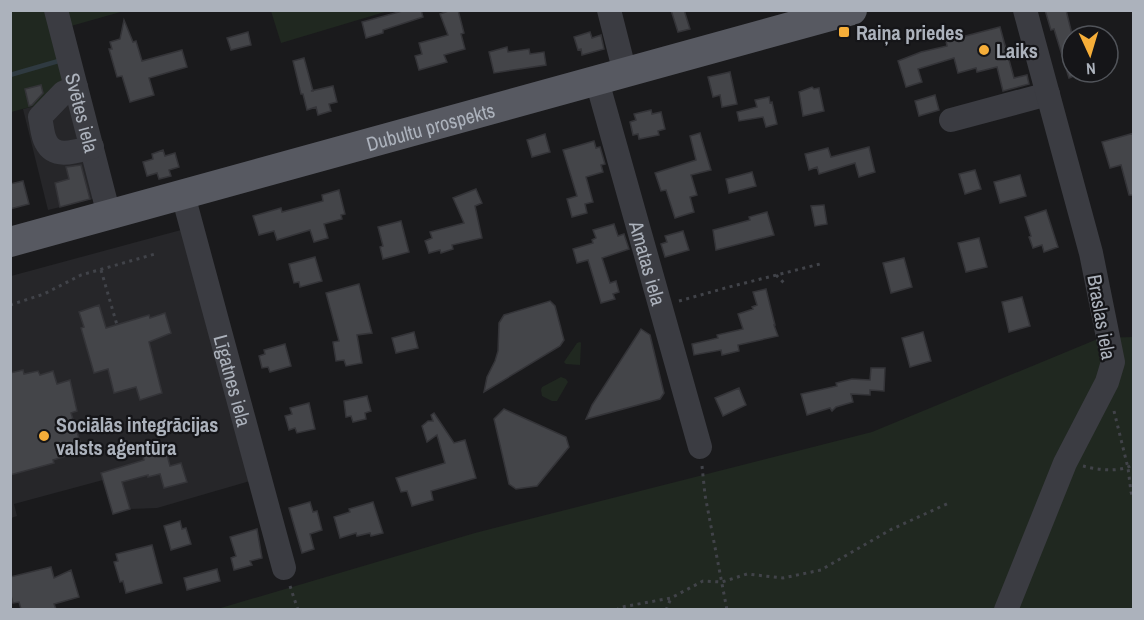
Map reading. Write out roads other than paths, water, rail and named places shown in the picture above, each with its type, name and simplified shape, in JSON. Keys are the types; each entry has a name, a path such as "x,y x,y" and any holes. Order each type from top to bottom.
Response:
{"main road":[{"name":"Dubultu prospekts","path":"10,242 852,10"}],"street":[{"name":"Svētes iela","path":"56,10 110,215"},
{"name":"Amatas iela","path":"609,10 611,77 660,306 700,447"},
{"name":"Braslas iela","path":"1006,609 1065,463 1107,382 1113,362 1091,253 1025,10"},
{"path":"76,87 63,93 40,117 46,143 55,151 65,153 92,147"},
{"path":"951,120 1048,94"},
{"name":"Līgatnes iela","path":"183,195 284,567"}],"waterway":[{"path":"10,75 62,60"}],"place":[{"name":"Raiņa priedes","path":"844,32"},
{"name":"Laiks","path":"984,50"},
{"name":"Sociālās integrācijas valsts aģentūra","path":"44,436"}]}
